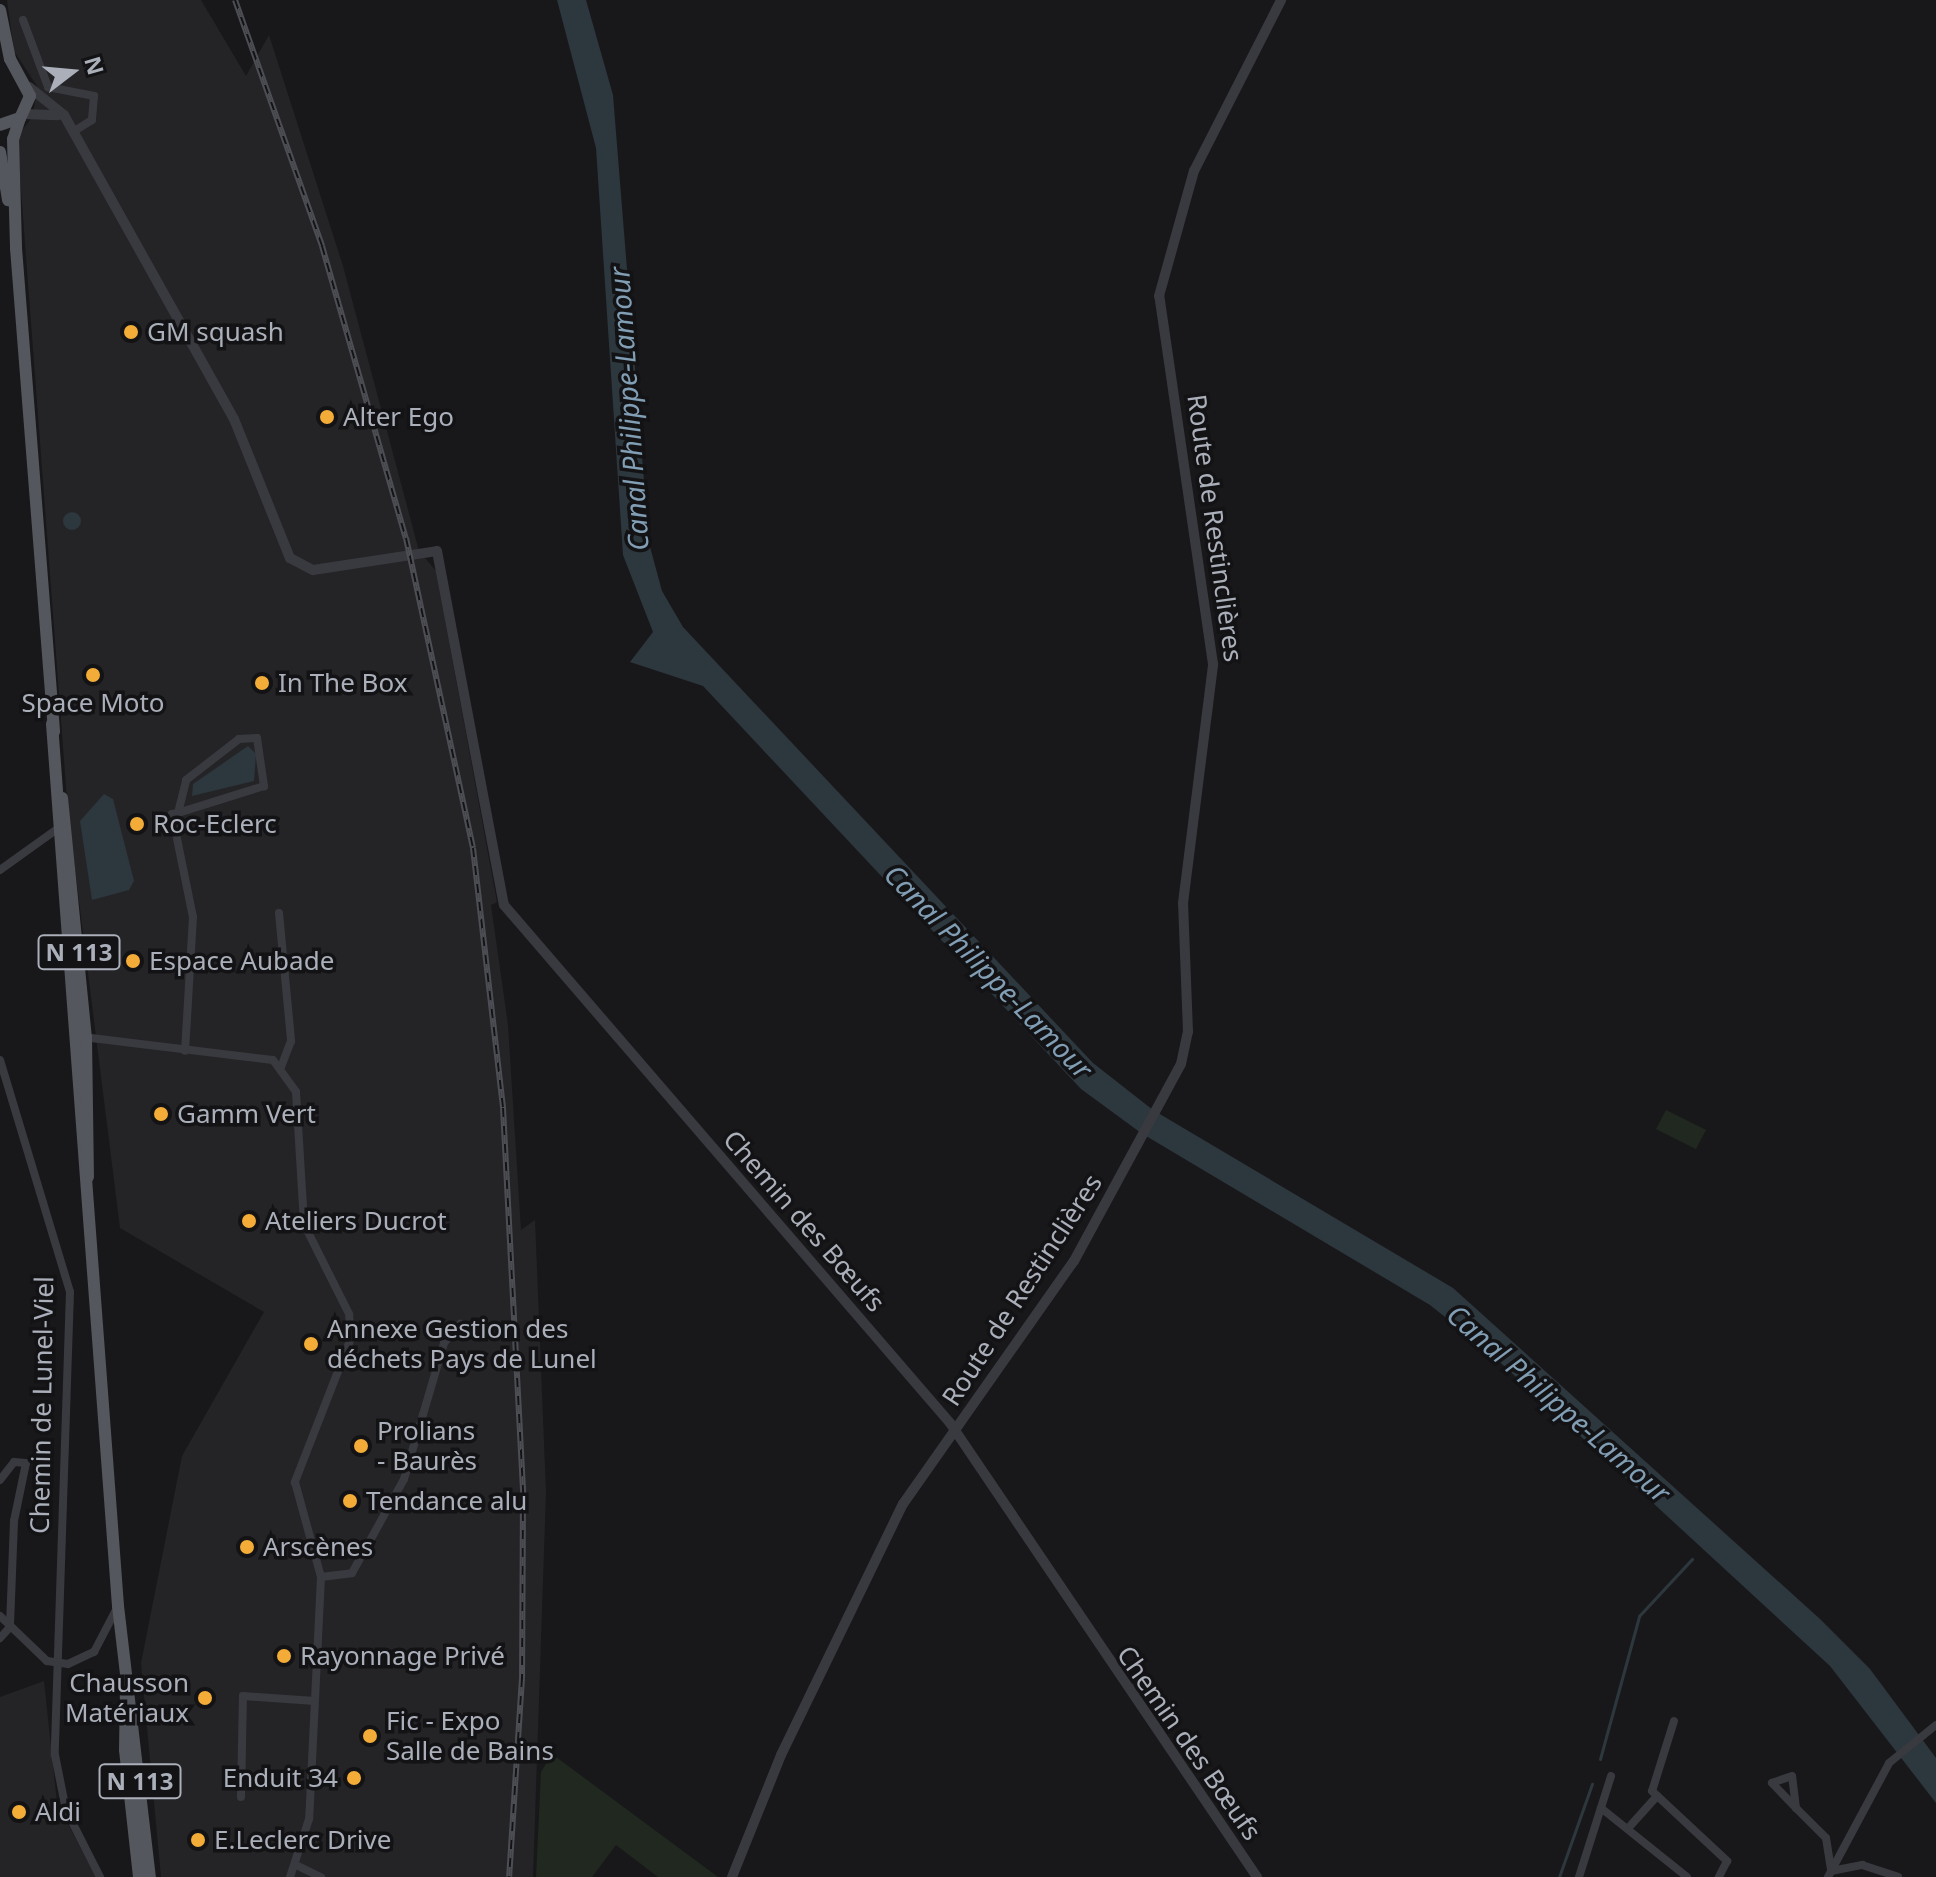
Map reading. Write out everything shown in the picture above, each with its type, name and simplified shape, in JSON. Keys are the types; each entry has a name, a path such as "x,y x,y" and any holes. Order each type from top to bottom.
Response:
{"main road":[{"path":"0,10 17,70 29,87 22,116 0,125"},
{"path":"0,66 17,70"},
{"name":"N 113","path":"22,116 13,139 16,248 52,724 71,1036 87,1179 118,1606 150,1877"},
{"name":"N 113","path":"0,152 16,248"},
{"name":"N 113","path":"52,724 86,1037 87,1179"},
{"name":"N 113","path":"126,1686 124,1735 139,1877"}],"street":[{"name":"Route de Restinclières","path":"732,1877 871,1564 954,1434 1074,1261 1163,1106 1188,1032 1183,903 1213,664 1159,296 1194,171 1281,0"},
{"path":"23,20 48,87 94,96 92,120 72,130"},
{"path":"29,87 72,130"},
{"path":"22,116 49,111 72,130"},
{"name":"Chemin des Bœufs","path":"72,130 234,419 290,558 313,570 437,551 504,905 954,1434 1257,1877"},
{"path":"178,813 186,780 239,739 257,738 264,786 178,813 172,814 193,917 185,1051"},
{"path":"0,870 57,829"},
{"path":"279,913 291,1041 281,1067"},
{"path":"71,1036 281,1067 296,1092 304,1224 349,1314 351,1338 295,1482 321,1577 309,1819 290,1877"},
{"name":"Chemin de Lunel-Viel","path":"0,1060 70,1292 54,1665 59,1787 100,1877"},
{"path":"321,1577 352,1573 404,1479 444,1343 460,1324"},
{"path":"0,1480 14,1462 26,1463 14,1521 10,1627 0,1638"},
{"path":"0,1616 54,1665 94,1652 118,1606"},
{"path":"241,1797 243,1696 315,1701"},
{"path":"1674,1721 1652,1791 1727,1861 1719,1877"},
{"path":"1829,1874 1898,1756 1936,1725"},
{"path":"1579,1877 1611,1776"},
{"path":"1631,1825 1657,1796"},
{"path":"1601,1808 1631,1825 1687,1877"},
{"path":"1796,1808 1826,1838 1829,1874"},
{"path":"296,1865 321,1877"},
{"path":"1829,1874 1862,1865 1898,1877"}],"shaded area":[{"path":"7,0 201,0 246,76 269,35 343,266 419,551 436,571 497,902 491,905 508,1025 521,1230 535,1220 546,1492 533,1877 161,1877 141,1663 182,1456 264,1312 120,1228 68,813 17,137 33,116 37,86 14,51"},
{"path":"1666,1110 1706,1130 1696,1149 1656,1129"},
{"path":"44,1681 57,1803 96,1877 0,1877 0,1697"},
{"path":"552,1754 718,1877 658,1877 616,1845 592,1877 536,1877 541,1772"}],"water":[{"name":"Canal Philippe-Lamour","path":"557,0 586,0 613,95 649,543 662,591 683,627 1093,1063 1153,1110 1453,1288 1820,1619 1870,1669 1936,1758 1936,1803 1830,1666 1490,1353 1430,1305 1141,1133 1081,1089 703,686 630,662 653,632 623,555 596,148"},
{"path":"72,512 81,521 72,530 63,521"},
{"path":"248,746 256,754 254,781 192,796 193,784"},
{"path":"104,794 113,799 134,881 129,890 92,900 80,821"}],"waterway":[{"path":"1600,1759 1639,1616 1692,1559"},
{"path":"1559,1877 1592,1784"}],"railway":[{"path":"235,0 322,246 406,538 473,848 503,1108 523,1494 522,1678 509,1877"}],"place":[{"name":"GM squash","path":"131,332"},
{"name":"Alter Ego","path":"327,417"},
{"name":"Space Moto","path":"93,675"},
{"name":"In The Box","path":"262,683"},
{"name":"Roc-Eclerc","path":"137,824"},
{"name":"Espace Aubade","path":"133,961"},
{"name":"Gamm Vert","path":"161,1114"},
{"name":"Ateliers Ducrot","path":"249,1221"},
{"name":"Annexe Gestion des déchets Pays de Lunel","path":"311,1344"},
{"name":"Prolians - Baurès","path":"361,1446"},
{"name":"Tendance alu","path":"350,1501"},
{"name":"Arscènes","path":"247,1547"},
{"name":"Rayonnage Privé","path":"284,1656"},
{"name":"Chausson Matériaux","path":"205,1698"},
{"name":"Fic - Expo Salle de Bains","path":"370,1736"},
{"name":"Enduit 34","path":"354,1778"},
{"name":"Aldi","path":"19,1812"},
{"name":"E.Leclerc Drive","path":"198,1840"}]}
